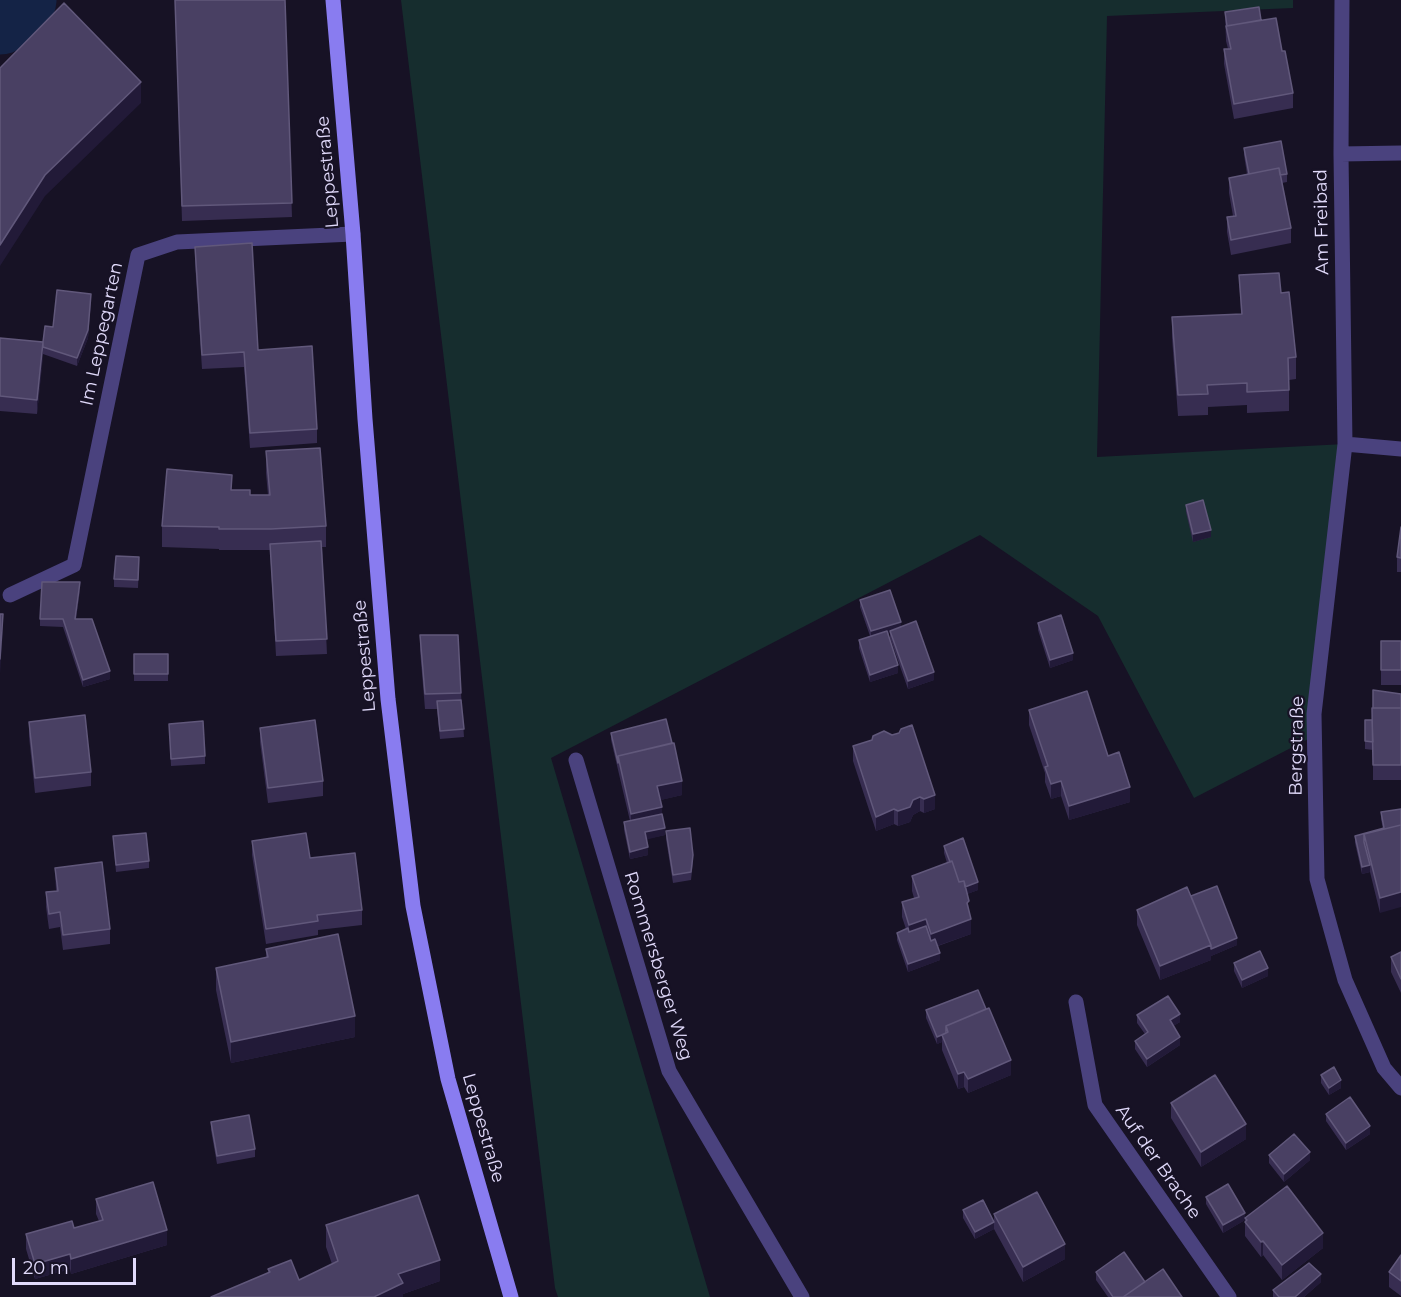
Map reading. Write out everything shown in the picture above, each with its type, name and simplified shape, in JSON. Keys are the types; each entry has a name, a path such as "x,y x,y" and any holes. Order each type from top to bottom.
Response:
{"main road":[{"name":"Leppestraße","path":"333,0 388,699 413,906 448,1079 511,1297"}],"street":[{"name":"Am Freibad","path":"1342,0 1341,154 1345,444"},
{"path":"1341,154 1401,153"},
{"name":"Im Leppegarten","path":"10,595 74,565 138,255 177,242 353,234"},
{"path":"1345,444 1401,449"},
{"name":"Bergstraße","path":"1345,444 1314,714 1317,879 1345,980 1384,1068 1401,1088"},
{"name":"Rommersberger Weg","path":"576,760 669,1071 802,1297"},
{"name":"Auf der Brache","path":"1076,1002 1095,1105 1229,1297"}],"green space":[{"path":"401,0 1293,0 1293,8 1107,16 1097,457 1345,444 1314,736 1194,798 1098,616 980,535 551,758 710,1297 558,1297 555,1288"}],"building":[{"path":"175,0 285,0 292,203 182,206"},
{"path":"64,3 141,82 45,175 0,245 0,68"},
{"path":"1259,7 1261,20 1227,26 1225,12"},
{"path":"1276,18 1293,93 1234,104 1224,49 1231,49 1226,26"},
{"path":"1281,141 1287,174 1280,175 1279,168 1249,174 1244,148"},
{"path":"1279,168 1291,228 1231,240 1227,217 1236,216 1229,178"},
{"path":"252,243 258,350 312,346 317,429 250,433 244,352 202,355 195,247"},
{"path":"1279,273 1281,293 1289,292 1296,357 1288,358 1289,390 1247,392 1247,383 1207,385 1208,394 1178,395 1172,317 1242,314 1239,275"},
{"path":"57,290 91,294 88,330 77,358 43,347 45,326 53,327"},
{"path":"0,338 43,342 37,400 0,396"},
{"path":"320,448 326,526 219,529 219,527 162,526 167,469 232,475 231,490 250,490 250,495 270,495 266,451"},
{"path":"1203,500 1211,530 1193,534 1186,505"},
{"path":"1401,527 1401,558 1397,557"},
{"path":"321,541 327,639 276,641 270,544"},
{"path":"116,556 139,557 138,580 114,579"},
{"path":"42,582 80,582 75,619 92,619 110,671 83,680 63,619 40,619"},
{"path":"890,590 901,622 871,631 860,600"},
{"path":"0,614 3,614 0,659"},
{"path":"1061,615 1073,653 1050,660 1038,623"},
{"path":"916,621 934,672 908,681 890,631"},
{"path":"887,631 898,665 870,675 859,640"},
{"path":"420,635 458,635 461,693 425,694"},
{"path":"1381,641 1401,641 1401,670 1381,670"},
{"path":"134,654 168,654 168,674 134,674"},
{"path":"1373,690 1401,694 1401,708 1373,708"},
{"path":"1087,691 1108,756 1119,752 1130,787 1069,806 1061,781 1051,784 1045,767 1048,766 1029,710"},
{"path":"461,700 464,729 440,731 437,701"},
{"path":"1372,708 1401,708 1401,765 1373,765"},
{"path":"85,715 91,772 35,778 29,722"},
{"path":"666,719 672,743 618,756 618,763 611,733"},
{"path":"315,720 323,781 268,788 260,728"},
{"path":"1365,720 1372,720 1373,742 1365,741"},
{"path":"203,721 205,756 171,759 169,724"},
{"path":"912,725 935,795 924,799 920,797 913,800 910,807 898,811 894,809 876,817 853,746 872,740 873,736 884,731 892,735"},
{"path":"674,743 682,781 657,786 662,807 631,814 618,756"},
{"path":"1401,809 1401,825 1364,834 1370,865 1362,867 1355,836 1384,828 1381,812"},
{"path":"662,814 665,828 645,832 648,847 630,852 624,822"},
{"path":"1401,825 1401,892 1380,898 1364,834"},
{"path":"690,828 693,855 691,872 673,875 666,831"},
{"path":"146,833 149,861 116,865 113,836"},
{"path":"306,833 310,858 355,853 362,910 317,915 318,921 266,929 252,841"},
{"path":"963,838 978,882 965,887 964,881 959,882 944,846"},
{"path":"952,861 959,882 964,881 971,919 931,934 926,919 909,925 902,902 919,897 912,876"},
{"path":"102,862 110,929 63,935 60,912 49,914 46,892 58,891 55,868"},
{"path":"1217,886 1237,938 1211,949 1191,896"},
{"path":"1187,887 1211,945 1160,966 1137,910"},
{"path":"926,926 931,941 935,939 940,953 908,964 897,933 908,928 909,932"},
{"path":"338,934 355,1016 231,1042 216,968 268,957 266,949"},
{"path":"1260,951 1268,968 1242,980 1234,963"},
{"path":"1401,952 1401,979 1391,957"},
{"path":"978,990 986,1009 946,1026 946,1033 937,1037 926,1010"},
{"path":"1168,996 1180,1014 1170,1020 1180,1037 1147,1059 1135,1041 1148,1032 1137,1015"},
{"path":"989,1008 1011,1060 968,1079 964,1072 958,1074 942,1035 948,1032 946,1026"},
{"path":"1334,1067 1341,1080 1329,1088 1321,1075"},
{"path":"1215,1075 1246,1124 1201,1152 1171,1103"},
{"path":"1350,1097 1370,1126 1346,1143 1326,1114"},
{"path":"249,1115 255,1149 217,1156 211,1122"},
{"path":"1294,1134 1310,1152 1284,1174 1269,1155"},
{"path":"153,1182 167,1230 71,1259 70,1254 35,1264 26,1234 72,1221 74,1228 103,1220 96,1199"},
{"path":"1228,1184 1245,1213 1223,1225 1206,1197"},
{"path":"1287,1186 1323,1233 1282,1265 1245,1222 1247,1220 1245,1218"},
{"path":"1037,1192 1065,1244 1023,1267 994,1214"},
{"path":"418,1195 440,1260 398,1274 403,1283 374,1297 211,1297 270,1272 268,1269 291,1260 299,1280 338,1261 326,1225"},
{"path":"983,1200 994,1222 975,1232 963,1210"},
{"path":"1124,1252 1145,1282 1123,1297 1113,1297 1096,1272"},
{"path":"1401,1255 1401,1281 1389,1272"},
{"path":"1309,1263 1321,1274 1295,1297 1279,1297 1273,1290"},
{"path":"1163,1269 1182,1297 1123,1297"}],"waterway":[{"path":"0,17 19,0"}]}
